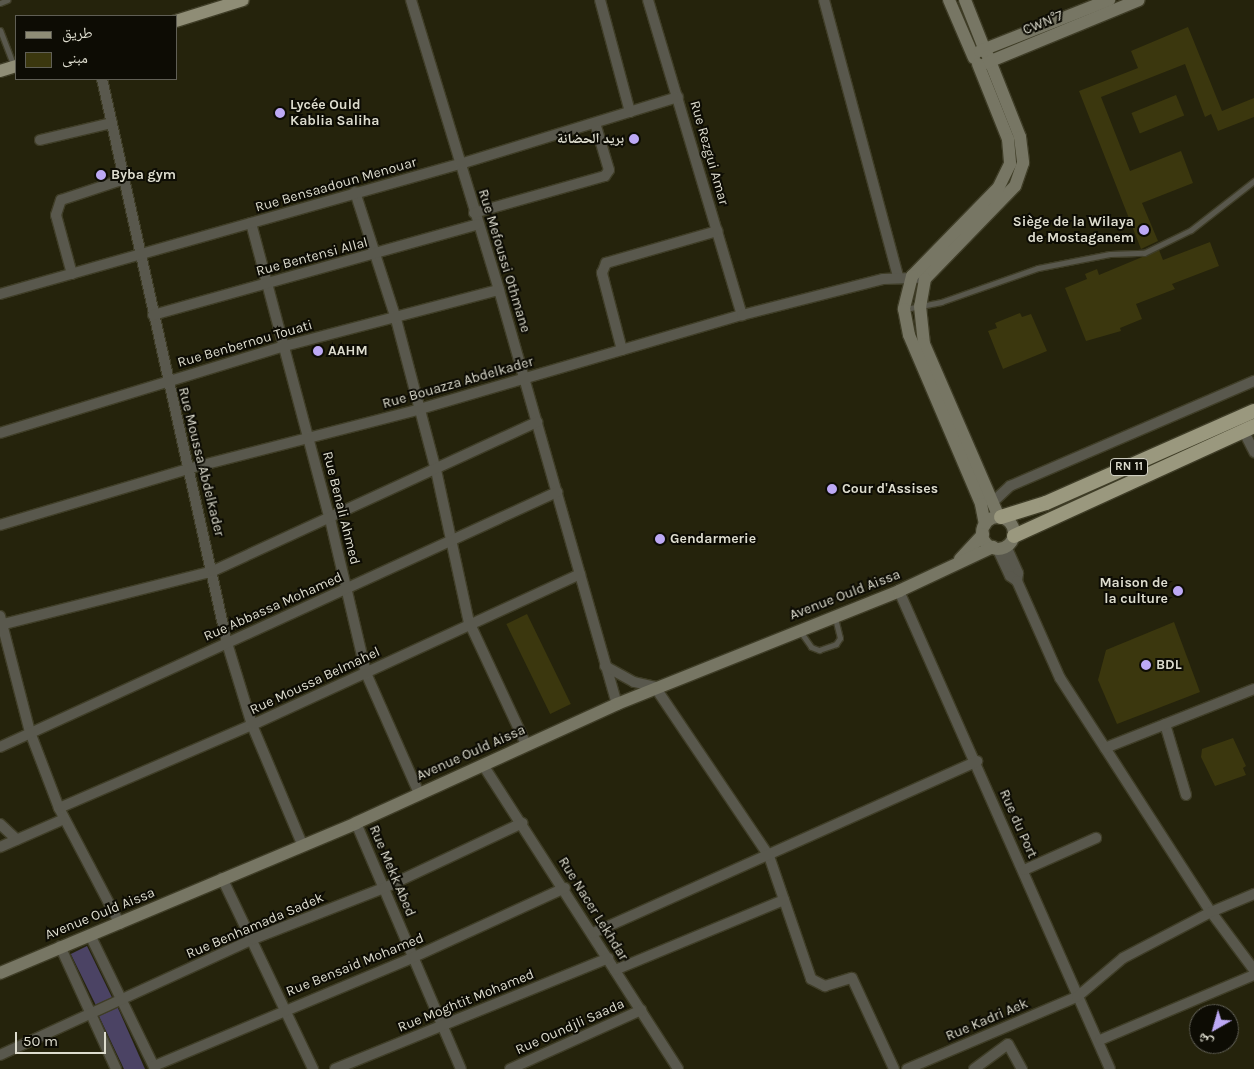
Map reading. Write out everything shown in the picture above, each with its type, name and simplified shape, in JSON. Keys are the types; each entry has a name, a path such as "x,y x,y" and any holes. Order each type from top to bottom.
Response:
{"highway":[{"name":"RN 11","path":"1000,517 1054,500 1254,411"},
{"name":"RN 11","path":"1003,545 1249,428"}],"main road":[{"path":"178,20 243,0"},
{"path":"950,0 984,57 1024,152 1019,176 1004,199 925,279 920,306 924,344 1000,517 1012,524 1003,545 984,530 981,504 909,335 904,309 912,276 999,187 1010,164 1008,139 984,57 965,0"},
{"path":"984,57 1109,0"},
{"name":"CWN°7","path":"984,57 1139,0"},
{"path":"0,71 15,66"},
{"path":"956,563 984,530 1000,517"},
{"name":"Avenue Ould Aissa","path":"0,973 60,946 120,924 302,844 356,823 617,704 798,628 898,592 956,563 1003,545"}],"street":[{"name":"Rue Mefoussi Othmane","path":"410,0 499,290 617,704"},
{"path":"600,0 630,112"},
{"name":"Rue Rezgui Amar","path":"648,0 742,314"},
{"path":"824,0 898,276"},
{"name":"Rue Moussa Abdelkader","path":"102,80 142,254 167,380 191,468 228,643 252,725 302,844"},
{"name":"Rue Bensaadoun Menouar","path":"0,294 355,192 460,164 678,97"},
{"path":"40,140 112,123"},
{"path":"474,213 605,176 609,170 595,123"},
{"path":"72,274 56,215 61,200 124,179"},
{"path":"355,192 373,255 396,319 420,409 454,541 469,622 526,744"},
{"name":"Rue Benali Ahmed","path":"251,223 281,347 309,438 330,519 366,673 419,793"},
{"name":"Rue Bentensi Allal","path":"153,315 373,255 478,224"},
{"path":"622,350 602,273 606,263 717,231"},
{"name":"Rue Bouazza Abdelkader","path":"0,525 191,468 420,409 742,314 898,276 912,276 925,279"},
{"name":"Rue Benbernou Touati","path":"0,433 167,380 281,347 396,319 499,290"},
{"path":"994,500 1010,486 1254,381"},
{"path":"120,924 59,808 30,732 1,622 213,571 330,519 537,422"},
{"path":"1249,428 1254,452"},
{"name":"Rue Abbassa Mohamed","path":"0,747 454,541 557,492"},
{"path":"1003,545 1010,576 1017,581 1060,678 1211,912 1254,970"},
{"name":"Rue Moussa Belmahel","path":"59,808 252,725 366,673 469,622 580,574"},
{"name":"Rue du Port","path":"898,592 977,761 1077,996 1100,1040 1106,1067"},
{"path":"605,666 634,682 655,688 769,856 812,979 825,986 852,978 894,1069"},
{"path":"1105,748 1254,689"},
{"path":"1164,724 1186,795"},
{"path":"593,933 769,856 977,761"},
{"name":"Rue Nacer Lekhdar","path":"483,765 565,888 678,1069"},
{"path":"0,848 64,820"},
{"name":"Rue Mekk Abed","path":"356,823 461,1069"},
{"name":"Rue Benhamada Sadek","path":"0,1056 253,939 384,888 522,823"},
{"path":"0,824 17,840"},
{"path":"1024,870 1096,838"},
{"path":"222,878 253,939 283,1009 312,1069"},
{"name":"Rue Bensaid Mohamed","path":"155,1068 283,1009 414,957 565,888"},
{"name":"Rue Kadri Aek","path":"907,1069 1077,996 1122,958 1211,912 1254,894"},
{"path":"615,970 784,900"},
{"path":"90,936 155,1068"},
{"path":"60,946 116,1069"},
{"name":"Rue Moghtit Mohamed","path":"335,1069 608,958"},
{"path":"1100,1040 1254,976"},
{"name":"Rue Oundjli Saada","path":"510,1069 641,1010"},
{"path":"974,1069 1008,1044 1022,1069"}],"lane":[{"path":"0,3 7,0"},
{"path":"0,30 15,66"},
{"path":"904,309 920,306 1038,268 1110,254 1144,254 1191,230 1254,181"},
{"path":"798,628 811,647 819,650 836,644 840,638 834,615"}],"shaded area":[{"path":"87,946 112,998 96,1006 71,954"},
{"path":"117,1006 145,1069 124,1069 98,1014"}],"building":[{"path":"1188,27 1222,111 1254,98 1254,117 1218,131 1211,114 1205,117 1185,64 1101,97 1130,171 1181,151 1193,183 1142,203 1158,241 1141,249 1079,91 1138,68 1131,51"},
{"path":"1176,95 1184,115 1140,133 1131,113"},
{"path":"1210,242 1219,266 1172,284 1175,289 1136,304 1142,319 1120,328 1121,331 1086,341 1065,288 1087,279 1085,274 1097,269 1099,275 1159,250 1163,260"},
{"path":"1020,313 1022,317 1031,314 1047,351 1003,369 988,331 997,328 995,323"},
{"path":"527,614 571,704 550,714 506,624"},
{"name":"BDL","path":"1174,622 1200,692 1117,724 1098,680 1106,650"},
{"path":"1233,738 1246,766 1243,768 1246,775 1215,786 1201,757 1202,749"}],"place":[{"name":"Lycée Ould Kablia Saliha","path":"280,113"},
{"name":"بريد الحضانة","path":"634,139"},
{"name":"Byba gym","path":"101,175"},
{"name":"Siège de la Wilaya de Mostaganem","path":"1144,230"},
{"name":"AAHM","path":"318,351"},
{"name":"Cour d'Assises","path":"832,489"},
{"name":"Gendarmerie","path":"660,539"},
{"name":"Maison de la culture","path":"1178,591"},
{"name":"BDL","path":"1146,665"}]}
